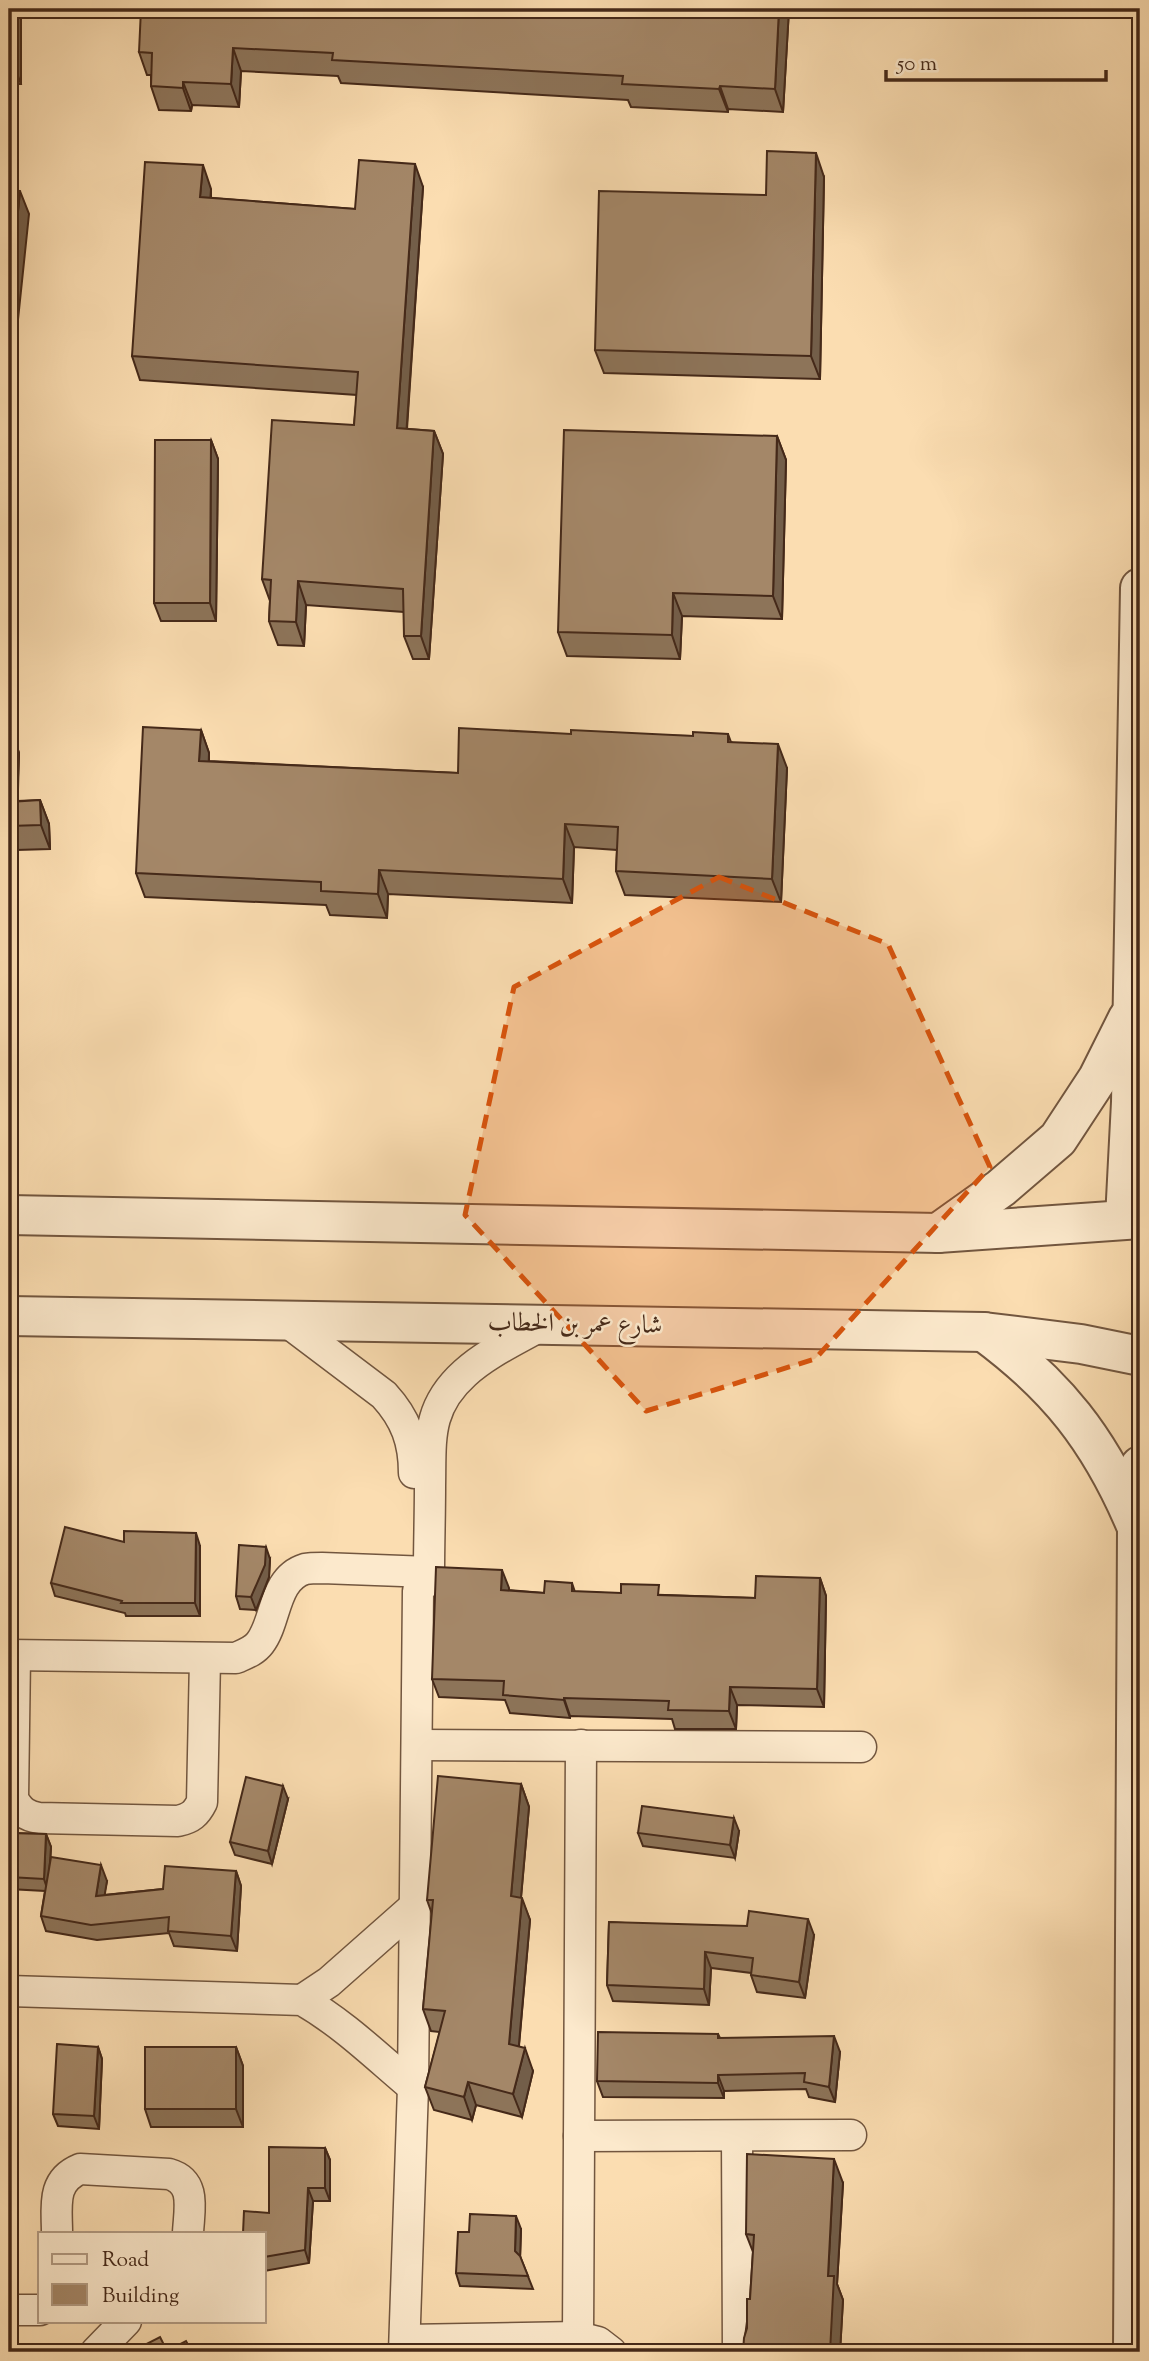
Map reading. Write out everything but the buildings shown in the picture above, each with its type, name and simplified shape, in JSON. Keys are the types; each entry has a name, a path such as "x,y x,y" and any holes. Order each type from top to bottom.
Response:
{"street":[{"path":"9,1215 938,1233 1133,1219 1132,1009 1140,588"},
{"path":"938,1233 1001,1188 1058,1139 1098,1078 1132,1009"},
{"name":"شارع عمر بن الخطاب","path":"9,1316 984,1332 1081,1344 1140,1356"},
{"path":"286,1321 384,1395 396,1408 411,1439 422,1474"},
{"path":"542,1325 481,1360 449,1391 438,1409 431,1430 429,1452 422,1474 413,2087 404,2346 578,2337 598,2342 611,2352"},
{"path":"984,1332 1036,1374 1084,1428 1105,1460 1139,1528"},
{"path":"1133,2352 1140,1466"},
{"path":"205,1659 202,1802 197,1812 188,1819 178,1821 39,1818 28,1816 19,1809 13,1799 12,1656 236,1658 250,1653 260,1643 290,1578 304,1570 322,1568 419,1578"},
{"path":"417,1745 860,1747"},
{"path":"578,2337 581,1745"},
{"path":"302,2000 330,1982 415,1906"},
{"path":"9,1991 302,2000 329,2015 354,2034 413,2087"},
{"path":"579,2136 851,2136"},
{"path":"737,2136 738,2352"},
{"path":"57,2232 58,2194 61,2183 69,2174 80,2169 176,2176 187,2186 190,2193 188,2232"},
{"path":"9,2310 38,2310"},
{"path":"96,2352 125,2322"}],"highlighted area":[{"path":"719,877 888,944 990,1167 815,1359 646,1411 465,1215 514,987"}]}
